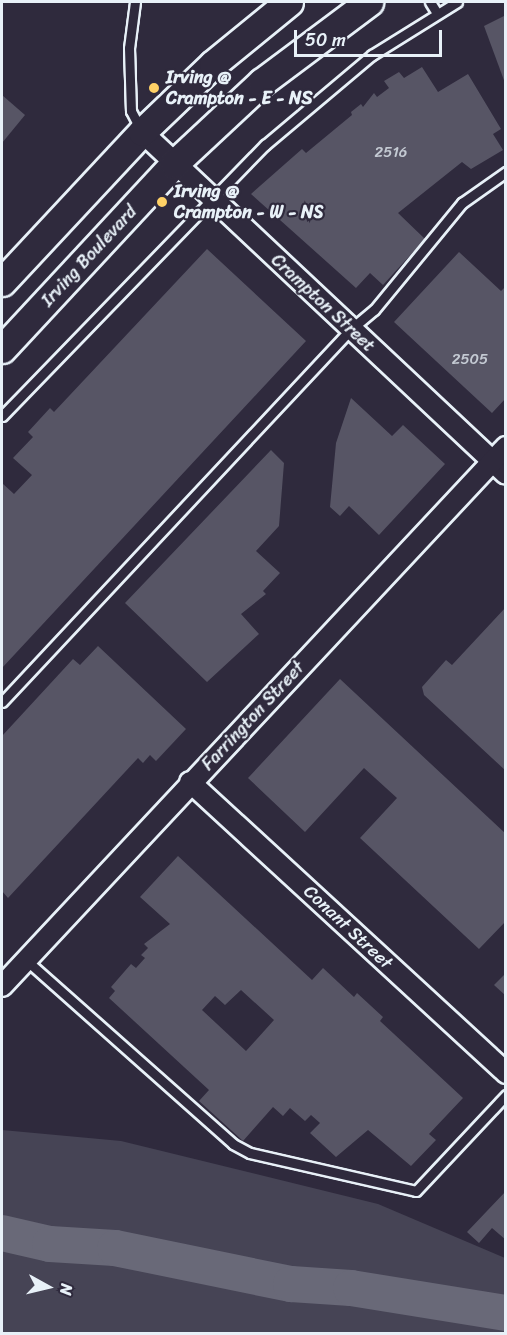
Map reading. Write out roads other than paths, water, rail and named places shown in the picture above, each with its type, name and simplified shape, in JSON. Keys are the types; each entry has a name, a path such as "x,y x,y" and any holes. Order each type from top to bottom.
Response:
{"main road":[{"path":"2,282 142,132 213,64 289,2"},
{"name":"Irving Boulevard","path":"2,349 174,164 262,82 369,2"}],"street":[{"name":"Crampton Street","path":"142,132 499,468"},
{"name":"Farrington Street","path":"2,986 190,782 499,468 506,447"},
{"name":"Conant Street","path":"190,782 506,1072"}],"lane":[{"path":"135,2 129,48 131,111 142,132"},
{"path":"430,2 437,13"},
{"path":"2,416 211,198 316,100 437,13 457,2"},
{"path":"2,702 351,329 374,310 462,203 506,172"},
{"path":"26,960 233,1144 250,1153 416,1191 506,1095"}],"waterway":[{"path":"2,1233 50,1244 115,1248 291,1284 351,1288 506,1313"}],"place":[{"name":"Irving @ Crampton - E - NS","path":"154,88"},
{"name":"Irving @ Crampton - W - NS","path":"162,202"}]}
